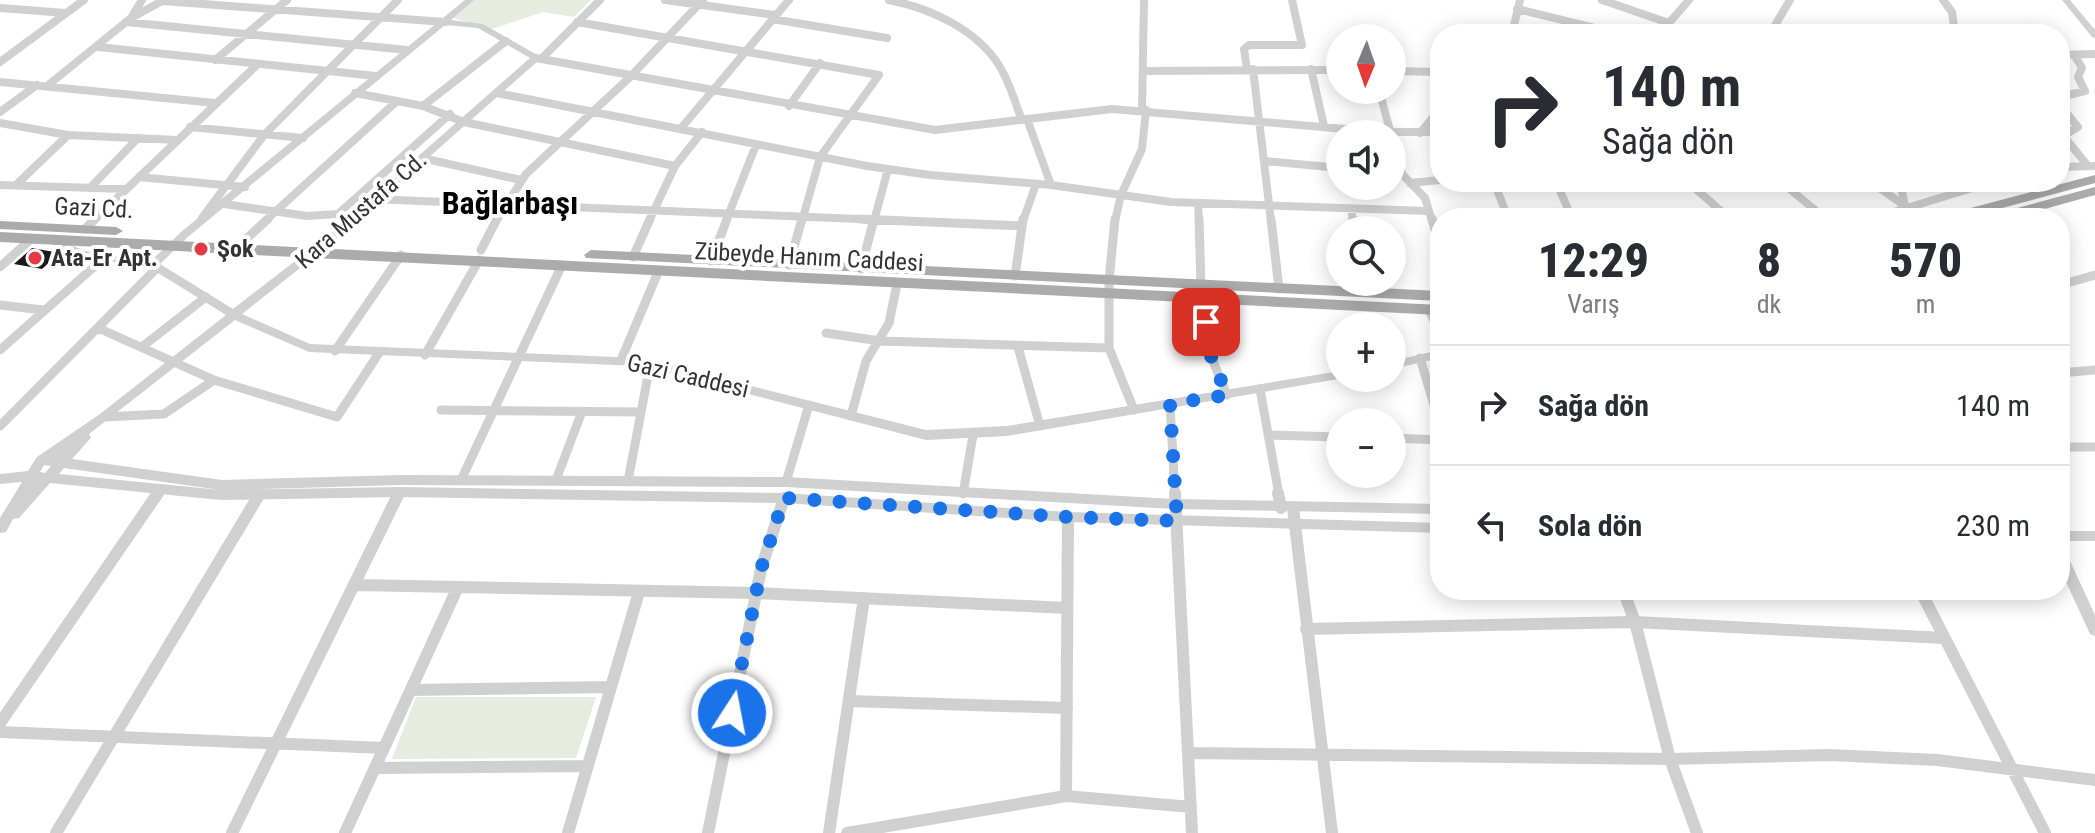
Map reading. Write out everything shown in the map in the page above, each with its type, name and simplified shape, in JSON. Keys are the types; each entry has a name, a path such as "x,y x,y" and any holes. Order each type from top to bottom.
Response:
{"main road":[{"path":"2070,179 2093,171"},
{"path":"2033,208 2095,191"},
{"path":"1980,208 2029,192"},
{"name":"Gazi Cd.","path":"0,225 85,229 180,239"},
{"name":"Gazi Cd.","path":"0,237 51,240 180,239"},
{"path":"180,239 329,240 480,255 633,257 1015,276 1110,288"},
{"name":"Zübeyde Hanım Caddesi","path":"180,239 401,255 480,255 562,265 897,284 1110,288 1430,310"},
{"path":"1203,293 1326,288"},
{"path":"1406,292 1430,295"}],"street":[{"path":"34,11 49,0"},
{"path":"0,62 84,0"},
{"path":"129,20 142,0"},
{"path":"47,86 129,20 163,0 480,26 538,58 849,117 935,130 1112,109 1324,126 1311,69"},
{"path":"215,60 287,0"},
{"path":"199,223 224,185 264,135 398,0"},
{"path":"0,426 98,328 180,239 470,0"},
{"path":"538,58 600,0"},
{"path":"665,0 701,2 887,38"},
{"path":"682,127 789,0"},
{"path":"889,0 929,10 984,49 999,67 1051,185"},
{"path":"1134,410 1109,348 1110,288 1121,195 1142,149 1144,0"},
{"path":"1279,289 1260,120 1246,46 1302,45 1292,0"},
{"path":"1514,24 1520,0"},
{"path":"1602,0 1669,23 1689,0"},
{"path":"1776,24 1790,0"},
{"path":"1943,0 1952,12 1954,24"},
{"path":"2066,0 2095,35"},
{"path":"425,355 504,205 521,180 630,77 701,2"},
{"path":"0,8 66,13"},
{"path":"0,17 12,9"},
{"path":"1517,9 1578,24"},
{"path":"129,20 407,50"},
{"path":"577,22 879,75 820,157 789,265"},
{"path":"423,106 506,41"},
{"path":"98,47 376,76"},
{"path":"2070,56 2095,54"},
{"path":"2070,95 2085,91 2077,75 2082,68 2075,56"},
{"name":"Kara Mustafa Cd.","path":"104,417 329,240 538,58"},
{"path":"789,106 820,63"},
{"path":"85,229 258,64"},
{"path":"1144,71 1326,70"},
{"path":"1406,71 1430,72"},
{"path":"0,82 215,103"},
{"path":"0,112 37,85"},
{"path":"355,93 423,106 464,122 675,166"},
{"path":"497,93 888,169 1198,203 1428,211"},
{"path":"247,238 273,211 396,102"},
{"path":"224,204 318,217 348,208 450,114"},
{"path":"2070,117 2078,127 2070,132"},
{"path":"1420,133 1430,121"},
{"path":"0,123 68,135 177,140"},
{"path":"190,127 303,138"},
{"path":"633,257 675,166 702,132"},
{"path":"1406,134 1430,132"},
{"path":"16,185 68,135"},
{"path":"90,188 138,138"},
{"path":"2070,144 2093,171"},
{"path":"711,261 756,145"},
{"path":"422,158 521,180"},
{"path":"1265,161 1326,167"},
{"path":"2070,168 2093,171"},
{"path":"861,269 888,169"},
{"path":"139,177 245,187"},
{"path":"1406,180 1425,198 1430,217"},
{"path":"1410,183 1430,181"},
{"path":"1015,276 1021,226 1036,184"},
{"path":"0,185 126,189"},
{"path":"1699,192 1718,208"},
{"path":"1793,192 1813,208"},
{"path":"1885,192 1905,206"},
{"path":"1902,192 1905,206"},
{"path":"1900,208 1956,192"},
{"path":"373,199 1021,226"},
{"path":"1198,203 1206,344 1227,395"},
{"path":"1351,209 1352,216"},
{"path":"0,267 31,239"},
{"name":"Gazi Caddesi","path":"51,240 83,254 155,267 234,315 309,348 425,355 621,360 926,435 973,435 1040,426 1326,377"},
{"path":"335,351 401,255"},
{"path":"0,350 104,258"},
{"path":"461,480 562,265"},
{"path":"621,360 659,270"},
{"path":"2070,282 2095,275"},
{"path":"851,416 866,361 889,323 897,284"},
{"path":"143,346 206,297"},
{"path":"0,305 43,310"},
{"path":"98,328 214,380 337,417 379,353"},
{"path":"826,333 880,341 1109,348"},
{"path":"1018,347 1040,426"},
{"path":"1406,362 1430,356"},
{"path":"1420,358 1430,392"},
{"path":"628,481 650,365"},
{"path":"2070,372 2095,370"},
{"path":"0,529 41,460 104,417 164,414 214,380"},
{"path":"1260,389 1287,508 1294,524 1332,833"},
{"path":"1170,404 1192,833"},
{"path":"786,482 809,405"},
{"path":"441,410 581,414 641,412"},
{"path":"556,480 581,414"},
{"path":"0,529 104,417"},
{"path":"963,494 973,435"},
{"path":"1270,435 1326,437"},
{"path":"1406,439 1430,440"},
{"path":"2070,447 2095,447"},
{"path":"41,460 222,485 461,480 786,482 1174,504 1430,509"},
{"path":"0,479 29,476 160,490 259,495 399,492 784,498 1068,517 1430,528"},
{"path":"0,723 160,490"},
{"path":"232,833 399,492"},
{"path":"56,833 259,495"},
{"path":"708,833 756,593 784,498"},
{"path":"1066,796 1068,517"},
{"path":"2070,536 2095,536"},
{"path":"2070,576 2095,630"},
{"path":"356,585 756,593 1067,608"},
{"path":"345,833 457,589"},
{"path":"568,833 639,592"},
{"path":"829,833 864,598"},
{"path":"1627,600 1670,759 1697,833"},
{"path":"1925,600 2045,833"},
{"path":"1306,629 1635,622 1944,638"},
{"path":"411,690 611,687"},
{"path":"849,701 1067,708"},
{"path":"0,732 384,748"},
{"path":"1188,753 1670,759 1745,753 2010,765 2095,780"},
{"path":"375,768 587,766"},
{"path":"847,833 1066,796 1191,807"}],"shaded area":[{"path":"473,0 591,0 574,17 543,12 492,29 453,18"},
{"path":"416,697 596,697 576,758 392,759"}],"building":[{"name":"Ata-Er Apt.","path":"32,248 60,253 42,269 14,264"}],"place":[{"name":"Şok","path":"201,249"},
{"name":"Ata-Er Apt.","path":"35,258"}],"district":[{"name":"Bağlarbaşı","path":"510,203"}],"route":[{"path":"732,713 761,569 784,498 1177,521 1170,404 1227,395 1206,344 1206,322"}]}
